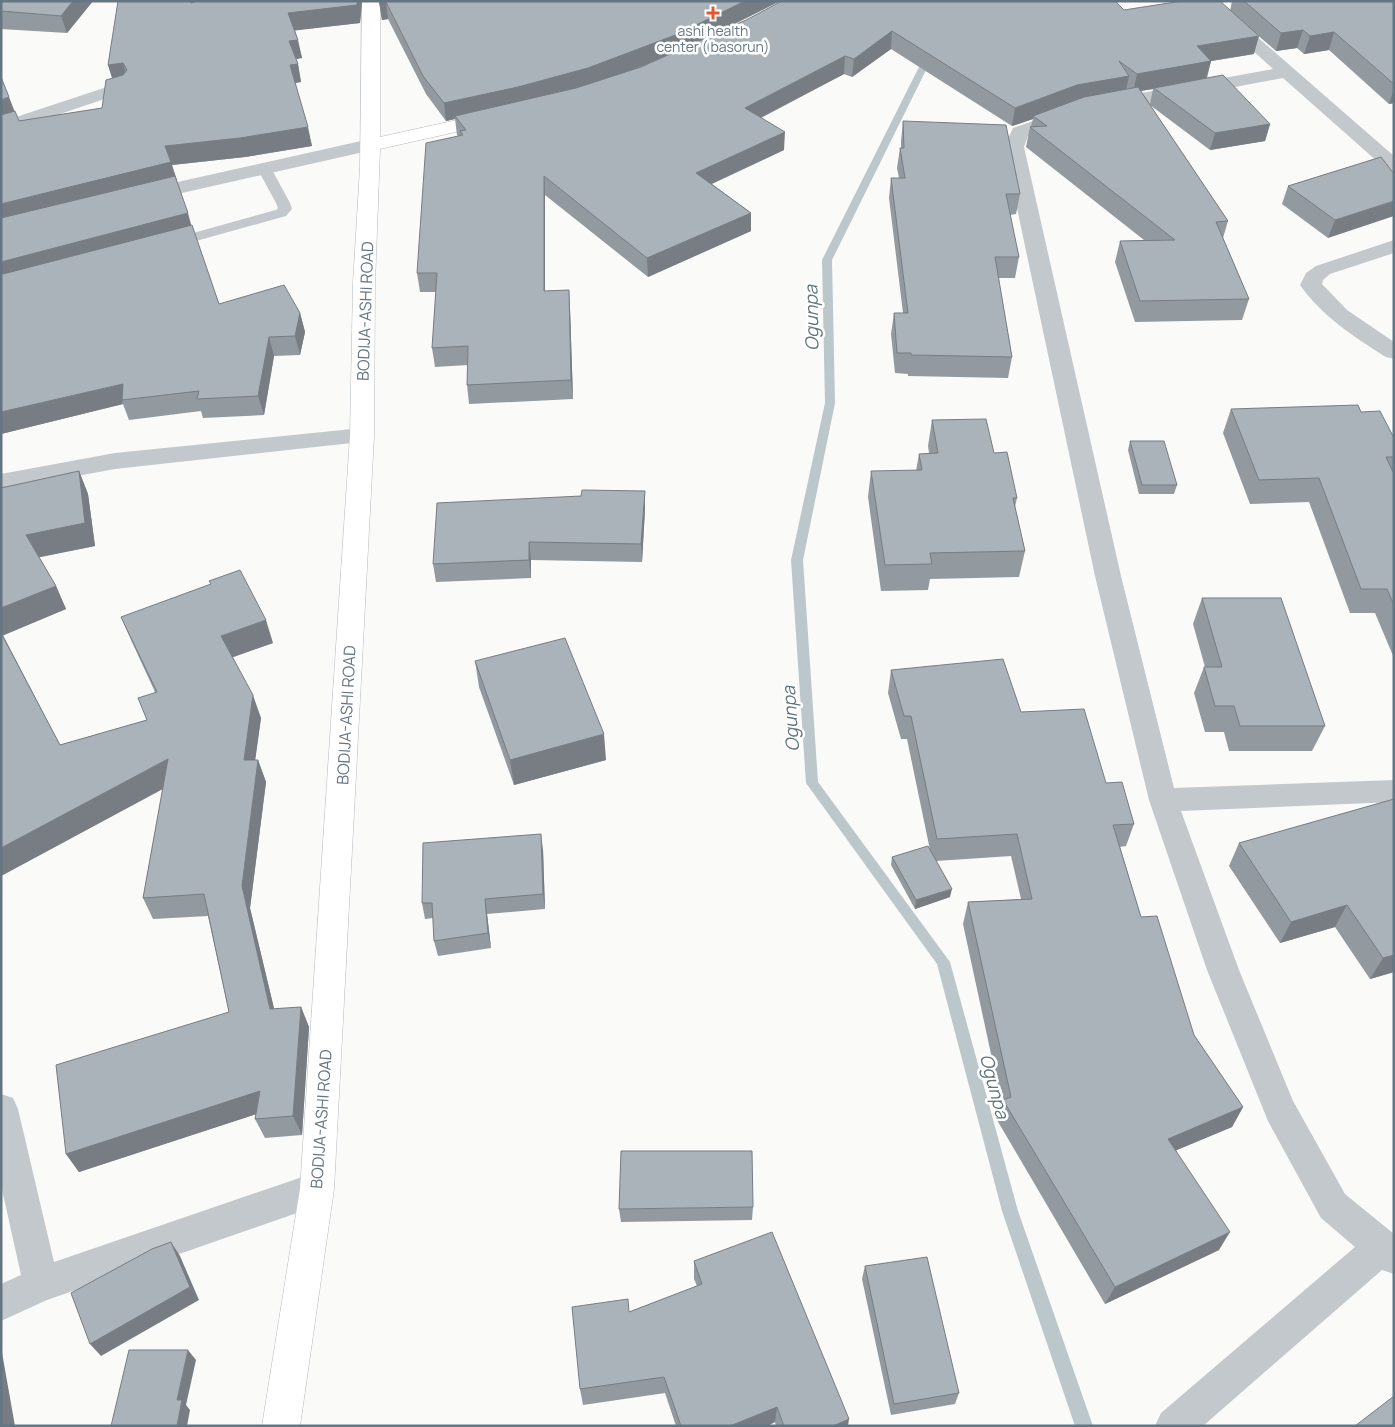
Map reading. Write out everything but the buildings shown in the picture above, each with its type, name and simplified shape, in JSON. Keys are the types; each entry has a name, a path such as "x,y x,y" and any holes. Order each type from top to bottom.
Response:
{"street":[{"name":"BODIJA-ASHI ROAD","path":"281,1426 318,1189 362,436 364,284 370,145 371,1"},
{"path":"1206,1 1394,166"},
{"path":"1174,1426 1387,1252 1333,1206 1280,1110 1223,970 1163,800 1108,576 1014,147 1020,132 1074,111 1287,72"},
{"path":"1,128 122,87"},
{"path":"126,200 513,114"},
{"path":"1394,246 1323,270 1312,277 1310,285 1325,304 1356,329 1394,352"},
{"path":"1,482 115,461 362,436"},
{"path":"1163,800 1394,791"},
{"path":"1,1109 41,1284"},
{"path":"1,1303 41,1284 318,1189"}],"lane":[{"path":"162,246 280,213 285,208 264,168"}],"waterway":[{"name":"Ogunpa","path":"932,56 925,63 827,260 830,403 797,560 812,783 943,962 1010,1211 1084,1426"}],"place":[{"name":"ashi health center ( basorun)","path":"713,13"}]}
